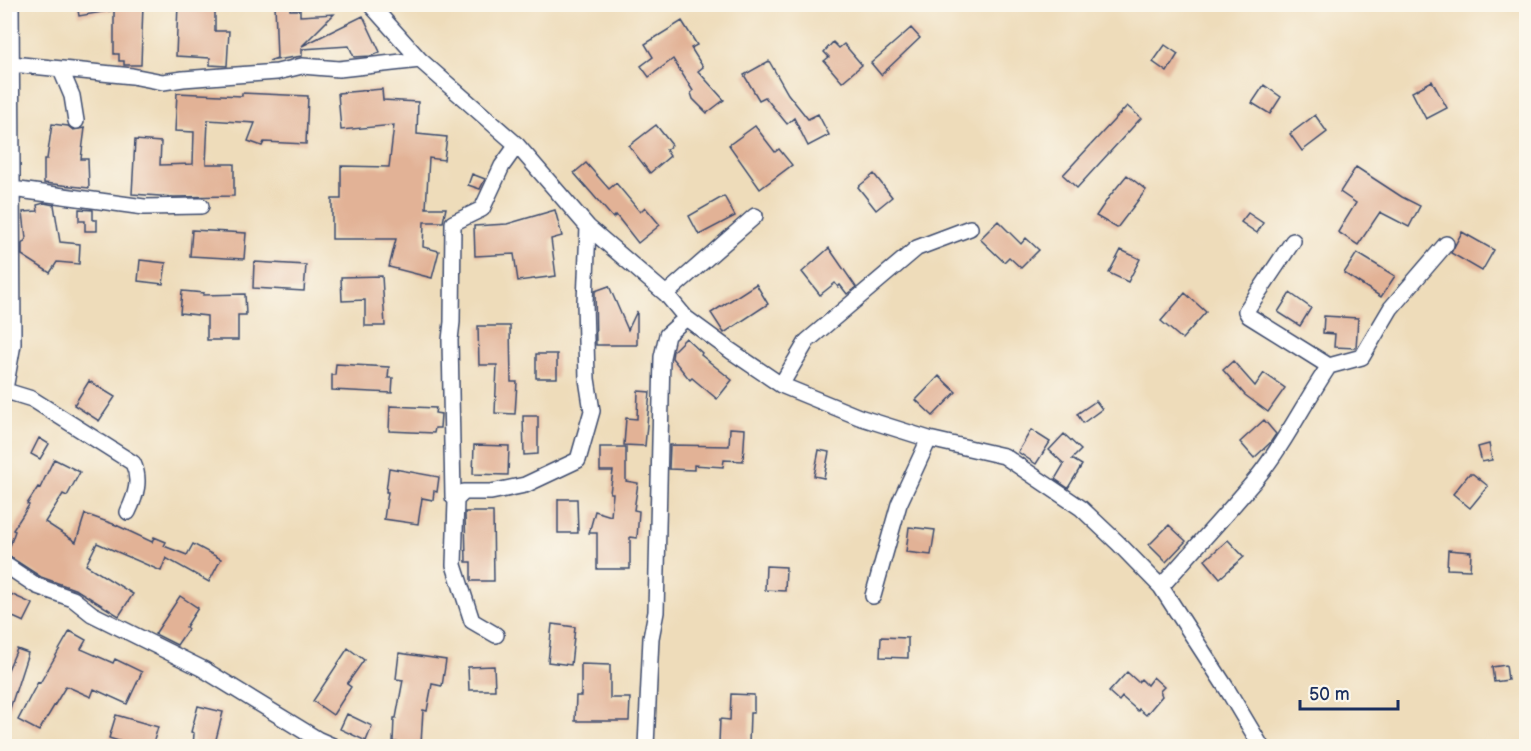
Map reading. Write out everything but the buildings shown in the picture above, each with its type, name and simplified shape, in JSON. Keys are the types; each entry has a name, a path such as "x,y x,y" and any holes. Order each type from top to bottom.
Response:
{"street":[{"path":"11,4 13,344 5,393 32,399 133,463 138,474 135,497 128,512"},
{"path":"369,4 420,60 517,145 588,227 666,294 686,318 781,385 859,417 929,439 1004,456 1082,508 1161,587 1227,689 1261,747"},
{"path":"12,64 132,76 162,82 277,72 302,66 339,69 420,60"},
{"path":"61,70 72,96 76,122"},
{"path":"496,635 472,621 454,565 456,500 453,497 450,340 453,223 482,209 502,166 517,145"},
{"path":"12,189 144,207 201,206"},
{"path":"666,294 754,216"},
{"path":"456,500 464,492 490,492 525,485 578,460 592,411 587,380 585,302 588,227"},
{"path":"781,385 807,342 917,248 970,228"},
{"path":"1293,241 1245,310 1249,316 1329,366"},
{"path":"1161,587 1256,478 1329,366 1362,357 1391,308 1446,244"},
{"path":"646,747 651,638 656,612 662,357 667,335 686,318"},
{"path":"873,596 899,504 929,439"},
{"path":"4,564 37,586 73,599 92,614 203,669 317,743 333,747"}]}
